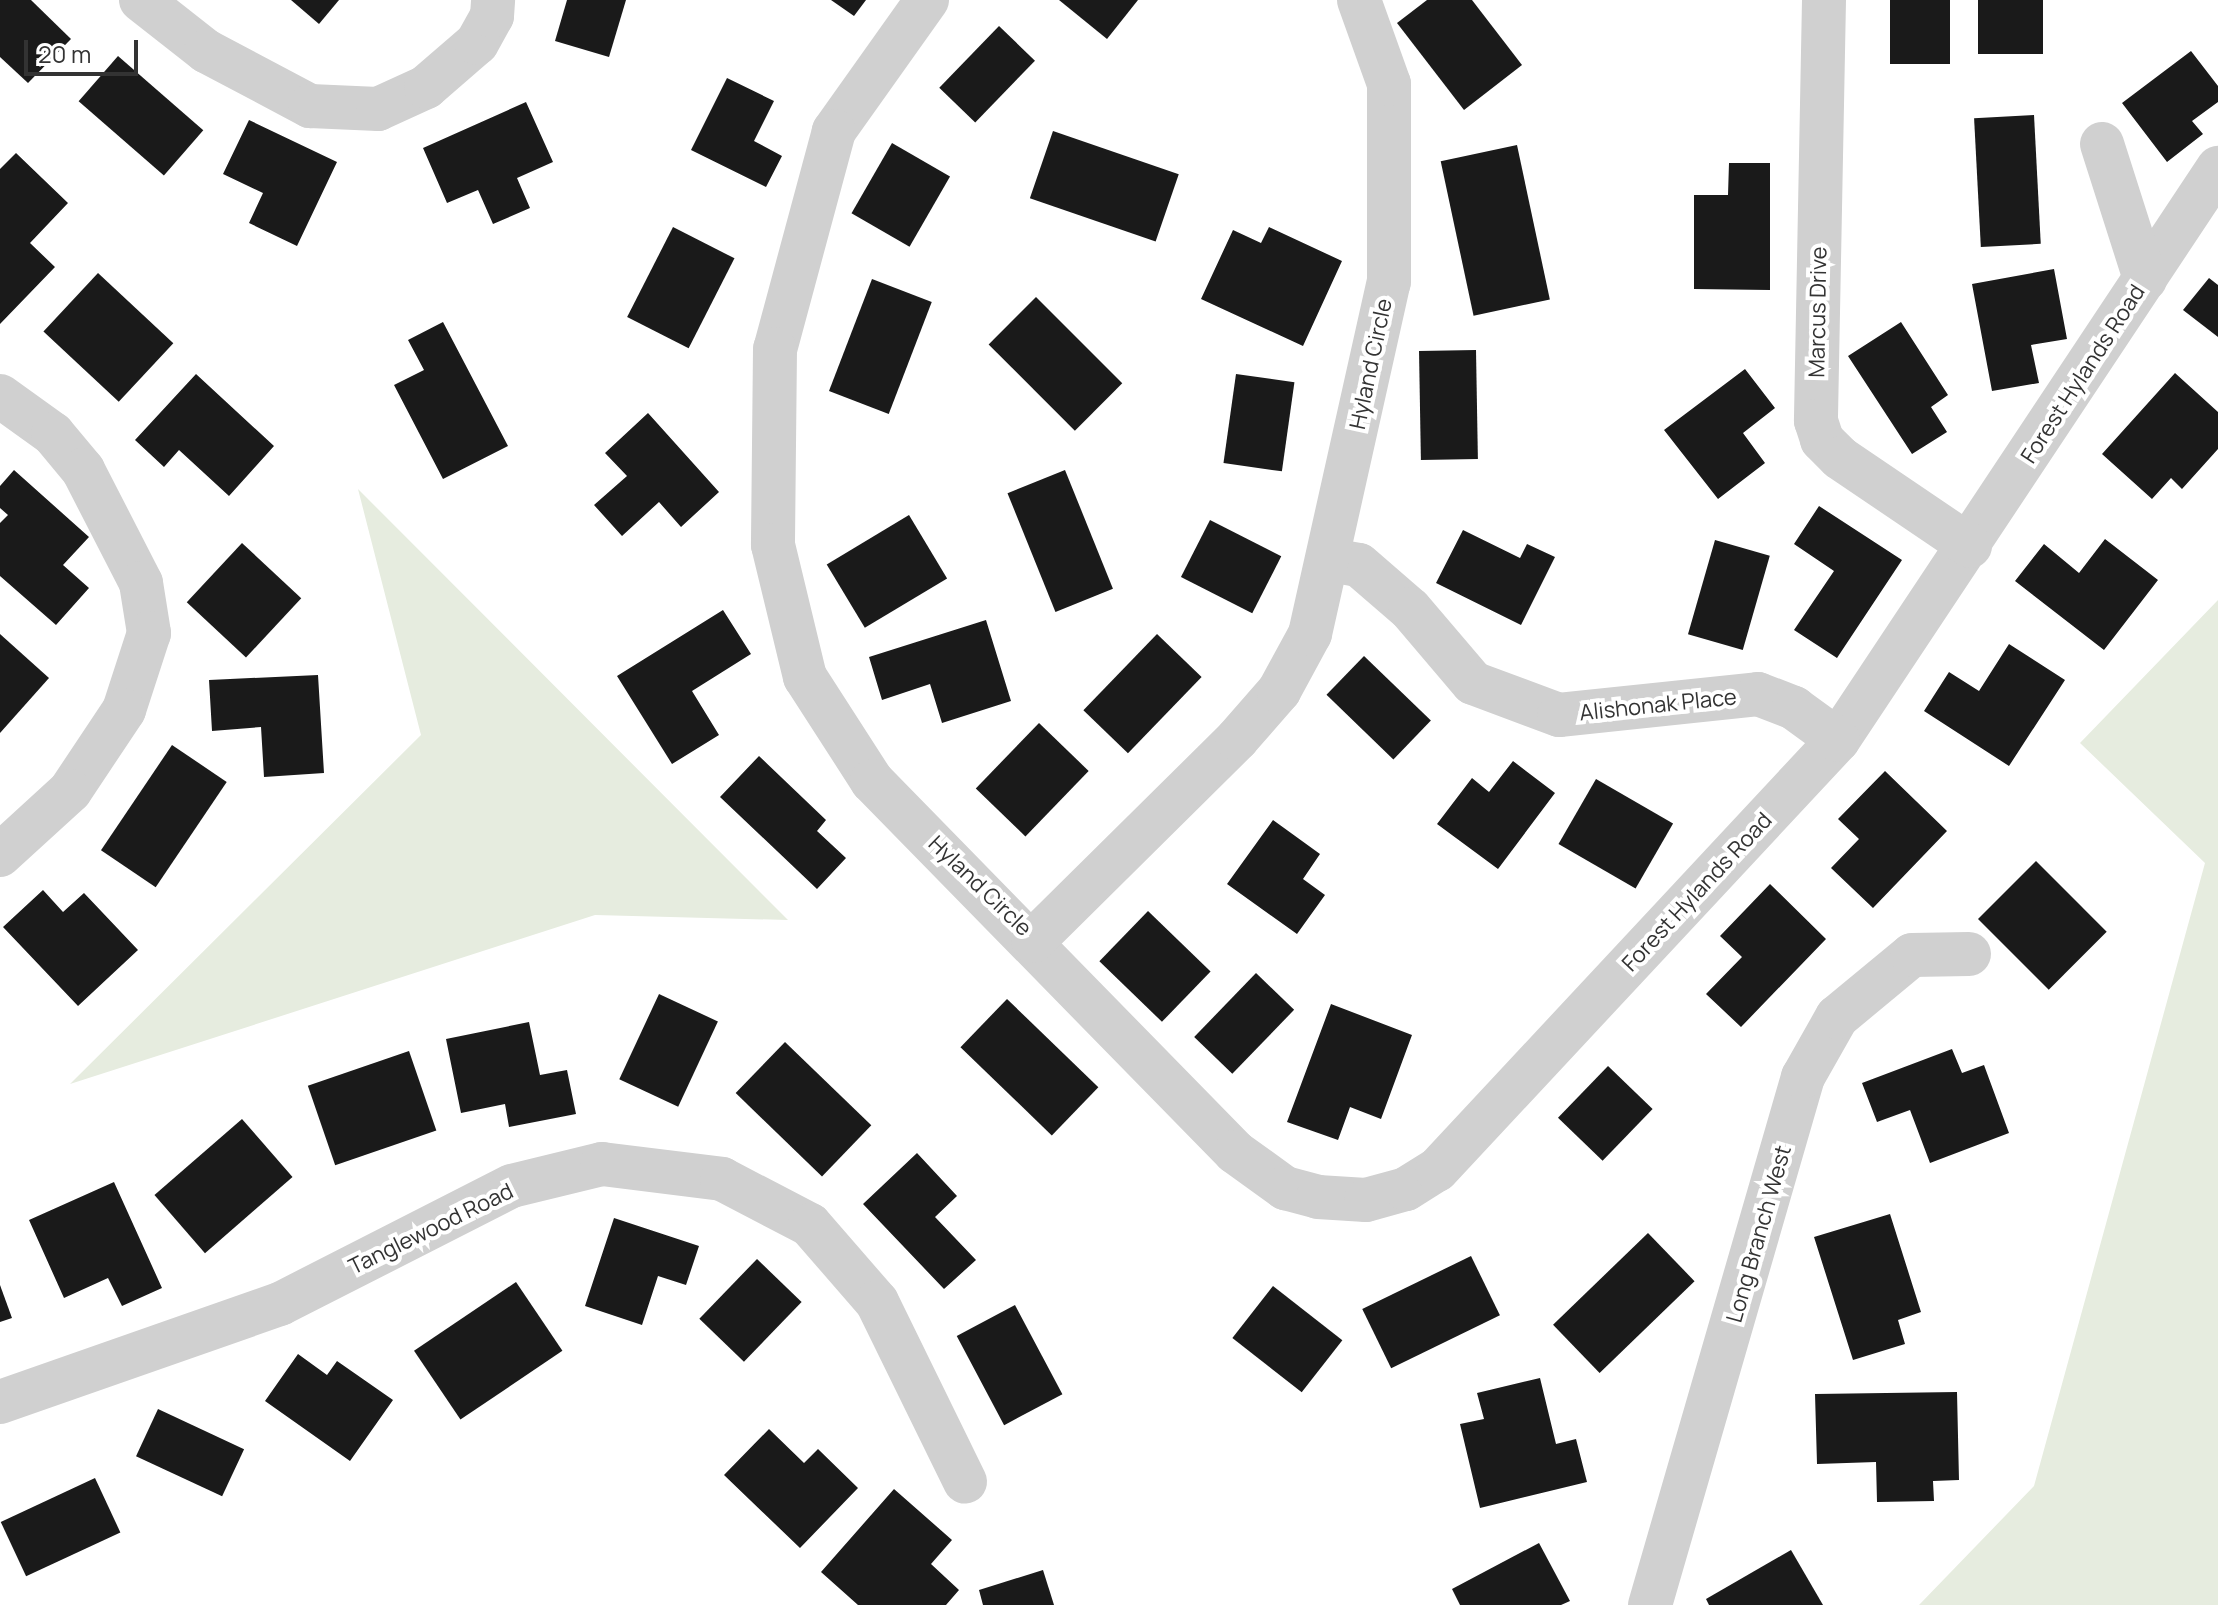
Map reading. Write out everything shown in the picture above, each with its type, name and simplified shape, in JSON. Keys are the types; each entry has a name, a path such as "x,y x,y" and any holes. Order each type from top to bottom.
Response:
{"street":[{"path":"141,0 206,51 310,106 378,109 426,87 477,43 492,16 493,0"},
{"name":"Hyland Circle","path":"927,0 834,131 775,349 773,545 805,677 872,781 1033,941 1237,739 1279,691 1310,634 1330,560 1389,282 1389,84 1359,0"},
{"name":"Marcus Drive","path":"1824,0 1816,421 1822,440 1840,458 1970,546"},
{"path":"2102,144 2145,279"},
{"name":"Forest Hylands Road","path":"1033,941 1235,1152 1285,1188 1318,1197 1366,1200 1406,1189 1437,1170 1838,740 1970,546 2218,168"},
{"path":"0,396 53,434 73,457 141,583 149,633 124,710 70,791 0,855"},
{"name":"Alishonak Place","path":"1330,560 1359,565 1400,600 1473,683 1547,711 1559,715 1758,694 1794,708 1838,740"},
{"name":"Long Branch West","path":"1650,1605 1803,1077 1837,1017 1912,955 1969,954"},
{"name":"Tanglewood Road","path":"0,1402 280,1304 512,1186 602,1164 722,1179 810,1225 877,1302 965,1482"}],"shaded area":[{"path":"358,489 788,920 595,915 70,1084 421,735"},
{"path":"2218,600 2218,1605 1919,1605 2034,1486 2205,863 2080,743"}],"building":[{"path":"0,0 31,0 71,39 28,83 0,57"},
{"path":"291,0 339,0 319,24"},
{"path":"567,0 626,0 609,57 555,41"},
{"path":"831,0 866,0 854,16"},
{"path":"1059,0 1138,0 1107,39"},
{"path":"1427,0 1472,0 1522,65 1464,110 1397,23"},
{"path":"1890,0 1950,0 1950,64 1890,64"},
{"path":"1978,0 2043,0 2043,54 1978,54"},
{"path":"999,26 1035,61 975,123 939,88"},
{"path":"2191,51 2218,86 2218,102 2192,121 2203,134 2167,162 2122,103"},
{"path":"118,56 203,130 164,175 79,101"},
{"path":"727,78 774,101 754,141 782,156 766,187 691,150"},
{"path":"526,102 553,162 517,178 530,208 493,224 478,190 447,203 423,148"},
{"path":"2034,115 2041,244 1981,247 1974,118"},
{"path":"249,120 337,162 297,246 249,223 263,193 223,174"},
{"path":"1053,131 1179,174 1156,241 1030,198"},
{"path":"892,143 950,176 910,247 852,213"},
{"path":"1517,145 1550,300 1474,316 1441,161"},
{"path":"16,153 68,203 30,243 55,267 0,324 0,169"},
{"path":"1729,163 1770,163 1770,290 1694,289 1694,195 1728,195"},
{"path":"673,227 734,258 689,348 627,317"},
{"path":"1269,227 1342,261 1303,346 1201,299 1233,230 1261,243"},
{"path":"2054,269 2067,339 2031,345 2039,383 1992,391 1972,284"},
{"path":"98,273 173,343 119,402 43,332"},
{"path":"2209,278 2218,285 2218,337 2183,310"},
{"path":"872,279 932,302 889,414 829,391"},
{"path":"1036,297 1122,383 1075,431 989,344"},
{"path":"443,322 508,446 443,479 394,385 424,370 408,340"},
{"path":"1901,322 1948,395 1931,407 1947,432 1912,454 1848,356"},
{"path":"1476,350 1478,459 1421,460 1419,351"},
{"path":"1745,369 1775,408 1743,433 1765,463 1718,499 1664,430"},
{"path":"2175,373 2218,412 2218,449 2182,489 2171,478 2152,499 2102,454"},
{"path":"196,374 274,446 229,496 179,450 164,467 135,440"},
{"path":"1236,374 1294,382 1282,471 1223,463"},
{"path":"648,413 719,492 681,527 659,502 622,536 594,505 627,476 605,453"},
{"path":"14,470 89,537 63,565 89,588 56,625 0,576 0,523 8,515 0,508 0,486"},
{"path":"1065,470 1113,589 1055,612 1008,493"},
{"path":"1819,506 1902,560 1837,658 1794,630 1834,571 1794,544"},
{"path":"909,515 947,578 865,628 827,564"},
{"path":"1210,520 1281,556 1252,613 1181,577"},
{"path":"1463,530 1520,558 1527,544 1555,557 1521,625 1436,583"},
{"path":"2105,539 2158,580 2104,650 2015,581 2044,544 2079,573"},
{"path":"1715,540 1770,556 1743,650 1688,634"},
{"path":"242,543 301,598 246,657 187,602"},
{"path":"723,610 751,654 692,691 719,735 672,764 617,676"},
{"path":"986,620 1011,701 942,723 930,684 882,700 869,657"},
{"path":"0,634 49,678 0,733"},
{"path":"1157,634 1202,677 1128,753 1083,710"},
{"path":"2009,644 2065,680 2009,766 1924,711 1949,672 1979,691"},
{"path":"1364,656 1431,721 1393,759 1326,695"},
{"path":"318,675 324,773 264,777 261,727 212,731 209,680"},
{"path":"1039,723 1089,771 1025,836 976,788"},
{"path":"172,745 227,782 156,887 101,850"},
{"path":"759,756 826,820 817,831 846,858 817,889 720,797"},
{"path":"1513,761 1555,793 1498,869 1437,824 1472,778 1489,792"},
{"path":"1885,771 1947,831 1873,908 1831,868 1859,839 1838,819"},
{"path":"1596,779 1673,824 1636,888 1558,844"},
{"path":"1273,820 1320,854 1303,879 1325,895 1297,934 1227,884"},
{"path":"2036,861 2107,932 2049,990 1978,919"},
{"path":"1770,884 1826,939 1741,1027 1706,994 1742,957 1720,936"},
{"path":"43,890 63,912 84,893 138,950 78,1006 3,927"},
{"path":"1148,911 1211,971 1162,1022 1099,961"},
{"path":"1256,973 1294,1010 1232,1074 1194,1037"},
{"path":"659,994 718,1021 678,1107 619,1079"},
{"path":"1007,999 1098,1087 1052,1135 960,1047"},
{"path":"1331,1004 1412,1035 1381,1119 1350,1107 1338,1140 1287,1122"},
{"path":"529,1022 540,1075 567,1070 576,1114 509,1127 505,1104 461,1113 446,1039"},
{"path":"785,1042 871,1125 822,1176 736,1093"},
{"path":"1952,1049 1962,1073 1984,1065 2009,1133 1930,1163 1910,1110 1877,1122 1862,1083"},
{"path":"409,1051 436,1130 335,1165 308,1086"},
{"path":"1608,1066 1653,1109 1603,1161 1558,1118"},
{"path":"242,1119 293,1177 205,1253 154,1195"},
{"path":"917,1153 957,1196 935,1217 976,1260 944,1289 863,1204"},
{"path":"114,1182 162,1288 122,1306 108,1278 64,1298 29,1220"},
{"path":"1890,1214 1921,1312 1898,1320 1905,1344 1853,1360 1814,1237"},
{"path":"614,1218 699,1246 686,1285 658,1276 642,1325 585,1306"},
{"path":"1648,1233 1695,1281 1600,1373 1553,1325"},
{"path":"1471,1256 1500,1315 1391,1368 1362,1309"},
{"path":"757,1259 802,1302 744,1362 699,1319"},
{"path":"516,1282 562,1351 460,1420 414,1351"},
{"path":"0,1285 12,1318 0,1322"},
{"path":"1273,1286 1342,1340 1302,1392 1232,1338"},
{"path":"1015,1305 1062,1394 1004,1425 957,1336"},
{"path":"298,1354 327,1375 337,1361 393,1400 350,1461 265,1401"},
{"path":"1540,1378 1556,1444 1576,1439 1587,1482 1480,1508 1460,1424 1484,1419 1477,1393"},
{"path":"1957,1392 1959,1480 1933,1481 1934,1501 1877,1502 1876,1462 1817,1464 1815,1394"},
{"path":"158,1409 244,1449 222,1496 136,1456"},
{"path":"769,1429 804,1463 818,1449 858,1488 800,1548 724,1475"},
{"path":"95,1478 120,1532 26,1576 1,1522"},
{"path":"894,1489 952,1540 931,1564 959,1590 946,1605 858,1605 821,1572"},
{"path":"1539,1543 1570,1601 1561,1605 1460,1605 1452,1589"},
{"path":"1791,1550 1823,1605 1709,1605 1706,1599"},
{"path":"1043,1570 1054,1605 983,1605 979,1590"}]}
